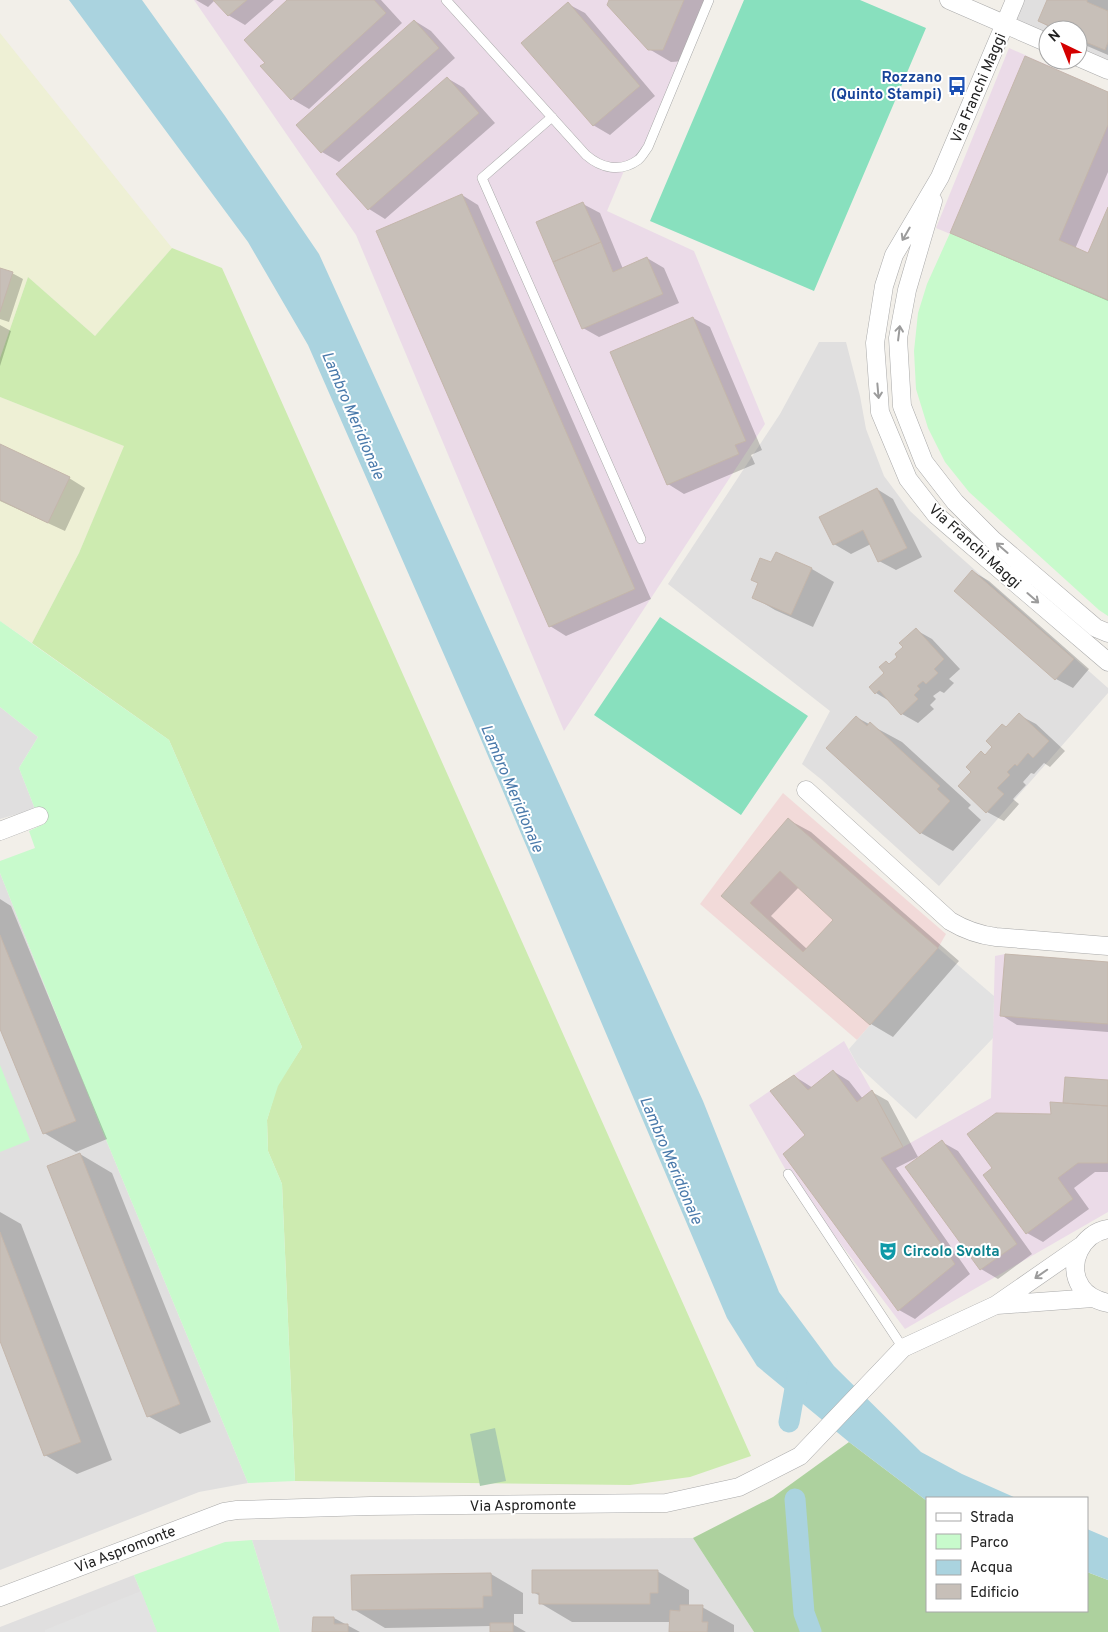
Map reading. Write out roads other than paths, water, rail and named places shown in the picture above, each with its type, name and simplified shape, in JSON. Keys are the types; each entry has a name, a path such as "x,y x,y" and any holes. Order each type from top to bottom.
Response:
{"street":[{"path":"949,0 1038,39"},
{"name":"Via Franchi Maggi","path":"1015,0 940,177 907,290 898,338 902,406 924,462 955,502 993,540 1096,628 1108,633"},
{"path":"1088,61 1108,70"},
{"name":"Via Franchi Maggi","path":"940,177 894,255 884,286 875,344 880,412 908,479 936,515 1108,662"},
{"path":"806,790 950,921 965,930 996,937 1108,946"},
{"path":"0,831 39,816"},
{"name":"Via Aspromonte","path":"0,1597 224,1512 237,1510 666,1503 739,1487 800,1456 903,1348 996,1305 1081,1246 1096,1232 1108,1229"},
{"path":"1081,1246 1077,1255 1076,1275 1081,1288 1100,1300"},
{"name":"Via Aspromonte","path":"996,1305 1100,1300"}],"lane":[{"path":"446,0 586,155 596,164 611,168 626,166 639,160 648,147 709,0"},
{"path":"552,117 482,178 641,539"},
{"path":"788,1174 903,1348"}],"water":[{"name":"Lambro Meridionale","path":"69,0 142,0 225,116 319,254 703,1101 779,1292 834,1366 921,1452 962,1474 1014,1497 926,1497 926,1500 849,1442 757,1366 727,1318 474,723 308,345 248,242"},
{"path":"1088,1529 1108,1538 1108,1580 1088,1572"}],"waterway":[{"path":"789,1422 798,1372"},
{"path":"795,1499 804,1613 811,1632"}],"place":[{"name":"Rozzano (Quinto Stampi)","path":"957,86"},
{"name":"Circolo Svolta","path":"888,1251"}]}
